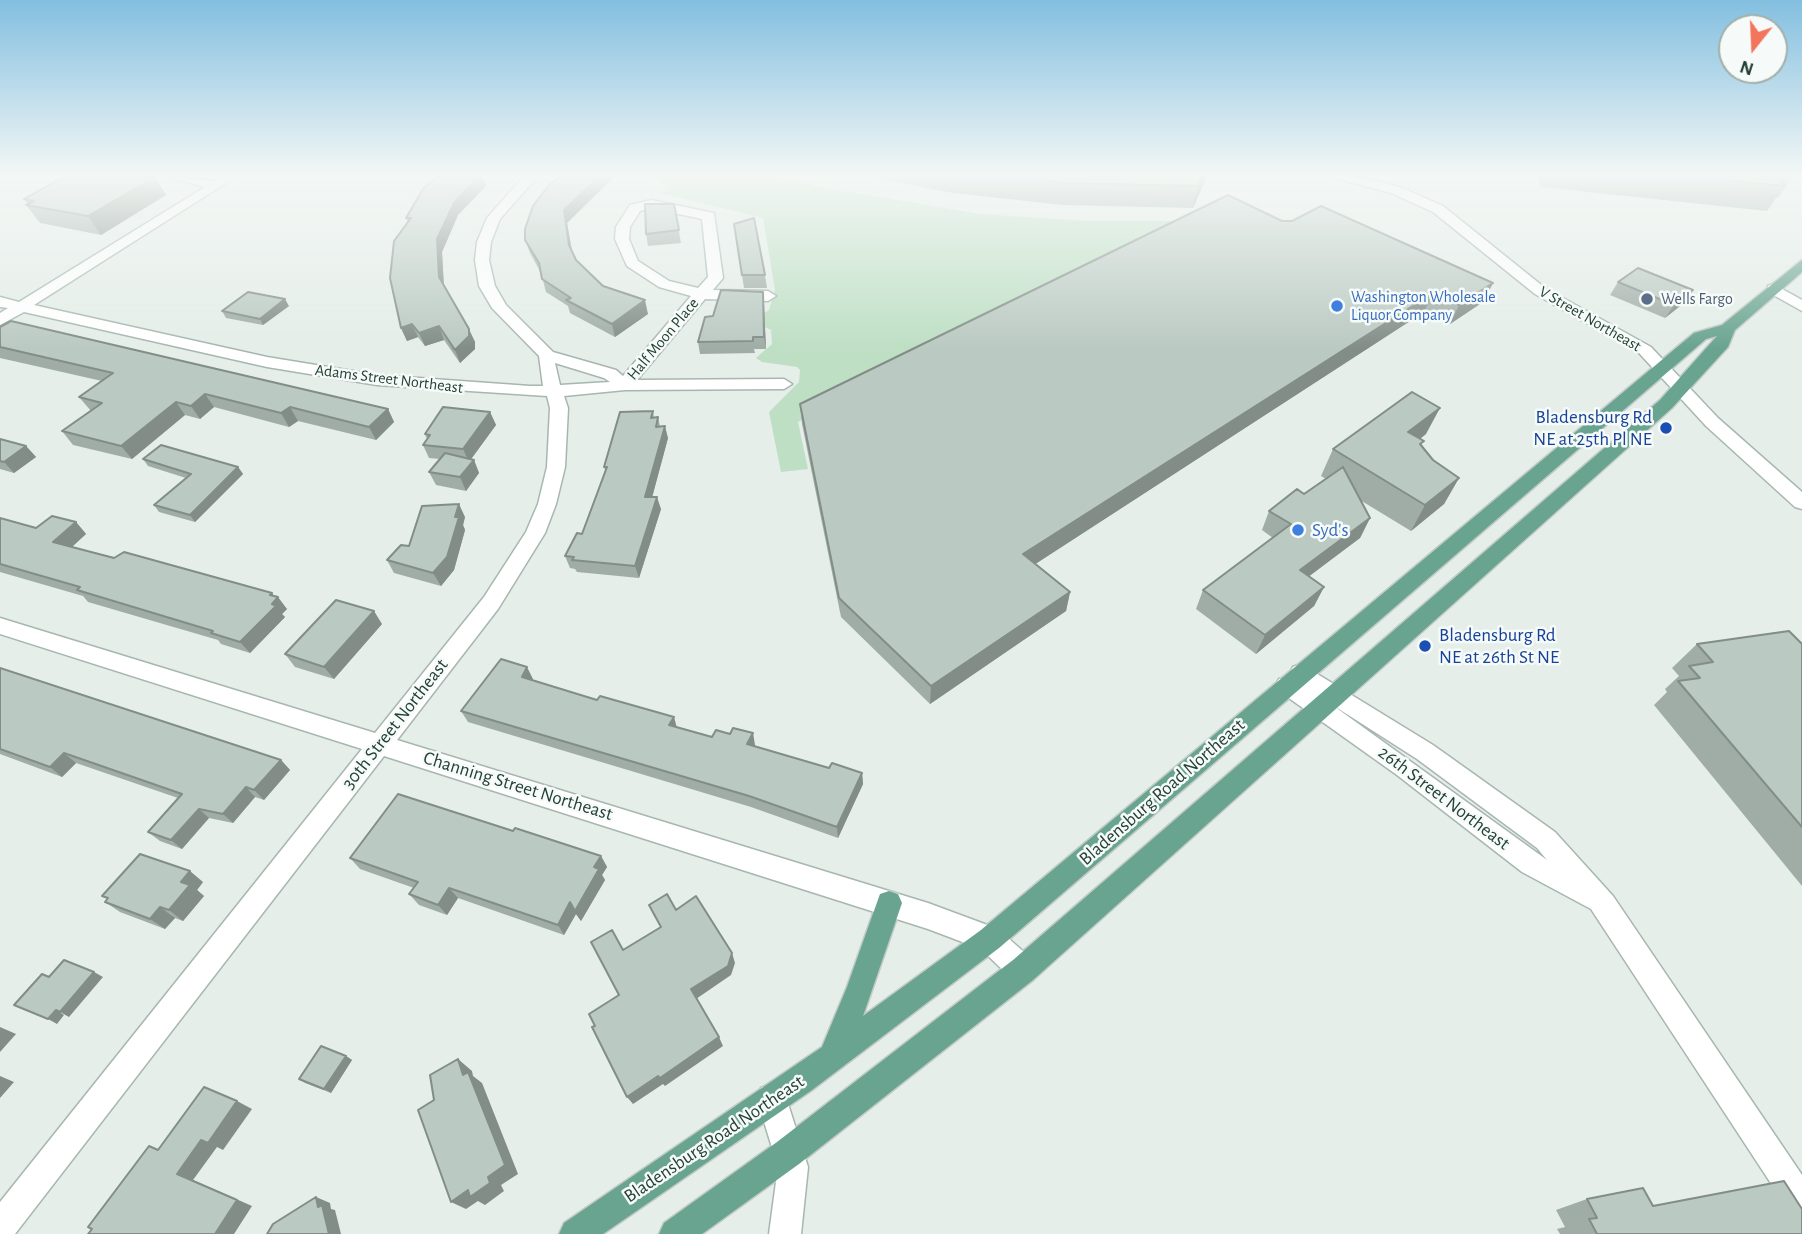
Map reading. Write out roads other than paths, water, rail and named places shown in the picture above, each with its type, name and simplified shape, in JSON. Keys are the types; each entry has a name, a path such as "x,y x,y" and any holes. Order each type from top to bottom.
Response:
{"main road":[{"name":"Bladensburg Road Northeast","path":"575,1234 833,1056 990,939 1700,336 1728,328 1802,264"},
{"name":"Bladensburg Road Northeast","path":"675,1234 788,1153 1023,970 1680,389 1722,344 1728,328"},
{"path":"1487,517 1518,535"},
{"path":"833,1056 861,988 889,904"}],"street":[{"path":"0,320 139,234"},
{"path":"487,234 482,250 482,266 487,286 500,308 547,355 575,361 610,374 625,385"},
{"name":"Half Moon Place","path":"622,234 622,239 632,263 664,284 701,294 768,296"},
{"name":"Half Moon Place","path":"625,385 716,278 711,234"},
{"name":"V Street Northeast","path":"1468,234 1531,285 1577,314 1645,350 1680,389 1802,502"},
{"path":"1773,289 1802,306"},
{"name":"Adams Street Northeast","path":"0,302 267,362 351,377 474,389 554,391 594,390 625,385 785,384"},
{"name":"30th Street Northeast","path":"0,1227 491,603 535,533 549,499 558,453 559,411 547,370 547,355"},
{"name":"Channing Street Northeast","path":"0,626 889,904 990,939 1023,970"},
{"name":"26th Street Northeast","path":"1294,679 1327,702 1531,864 1604,905 1802,1203"},
{"path":"772,1099 793,1167 785,1234"}],"place":[{"name":"Wells Fargo","path":"1647,299"},
{"name":"Washington Wholesale Liquor Company","path":"1337,306"},
{"name":"Bladensburg Rd NE at 25th Pl NE","path":"1666,428"},
{"name":"Syd's","path":"1298,530"},
{"name":"Bladensburg Rd NE at 26th St NE","path":"1425,646"}]}
